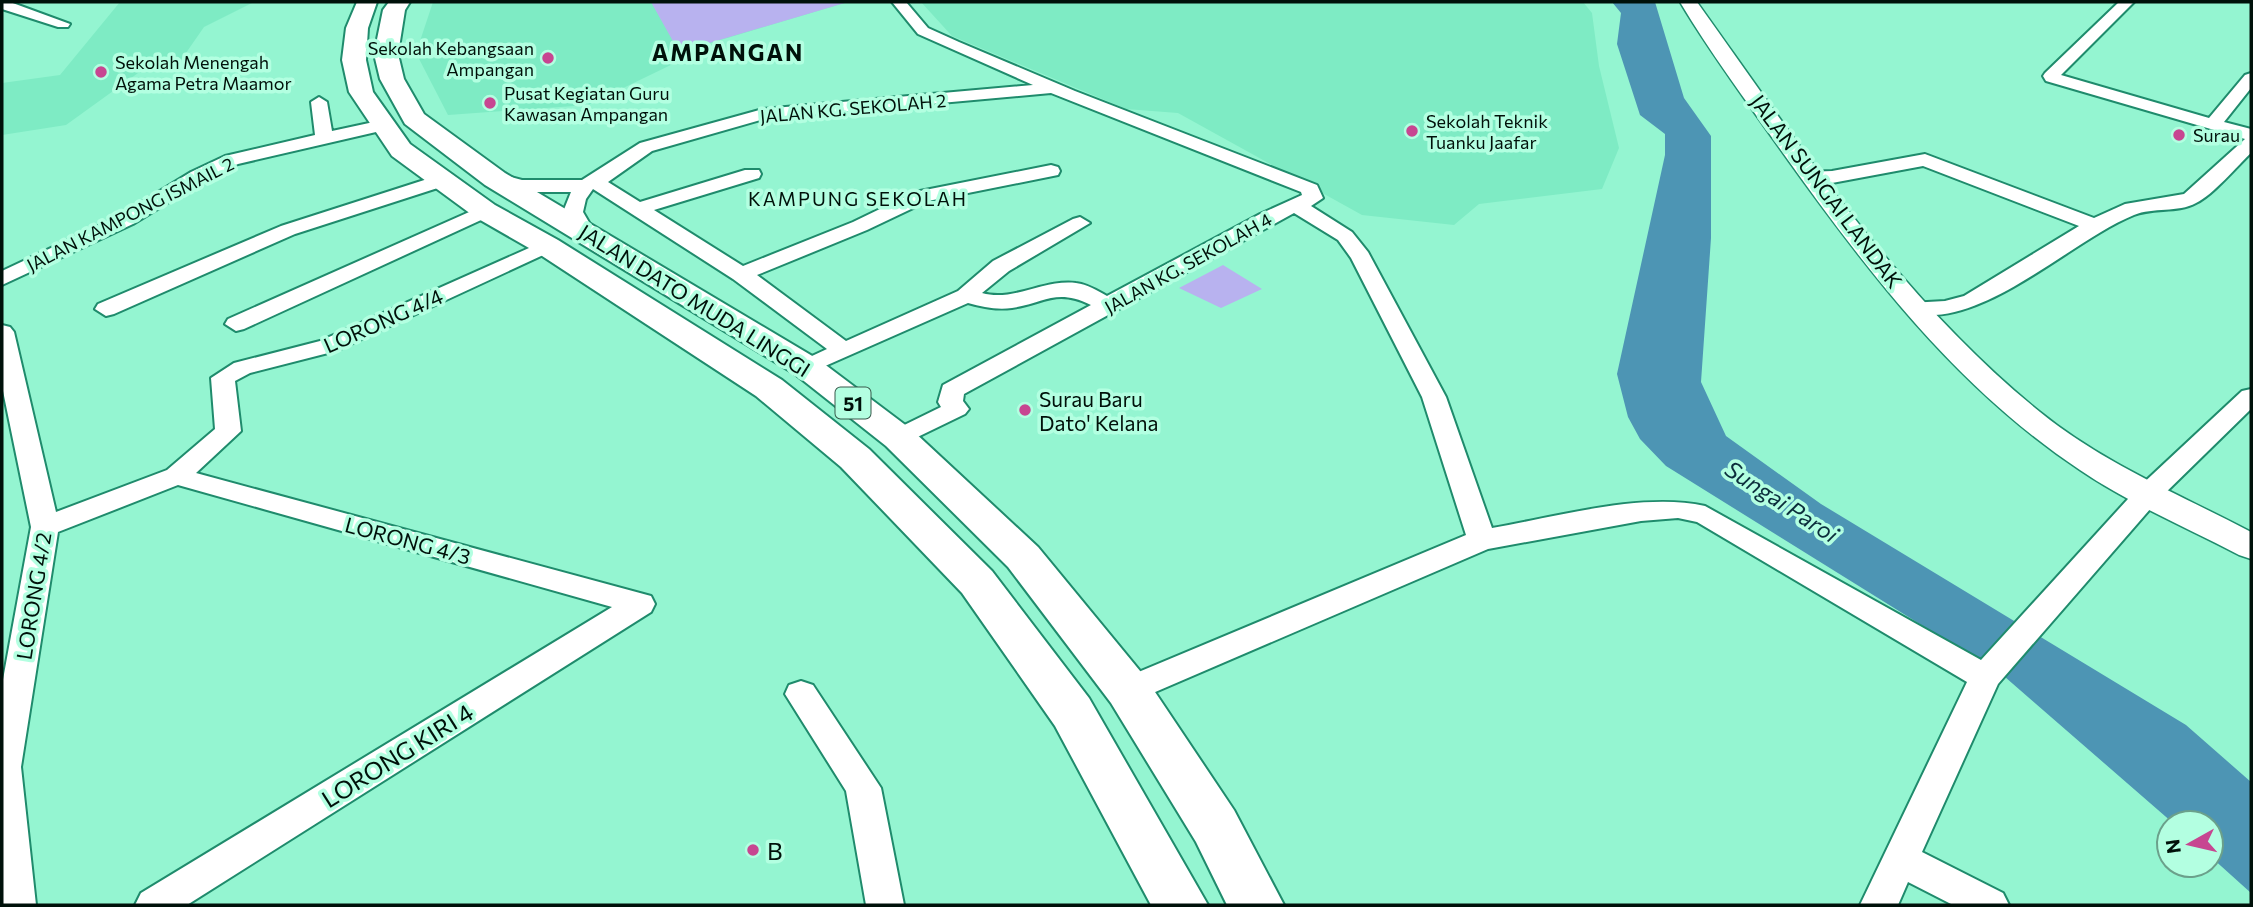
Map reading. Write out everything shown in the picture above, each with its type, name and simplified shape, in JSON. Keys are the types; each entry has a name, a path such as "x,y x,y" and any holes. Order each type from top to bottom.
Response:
{"highway":[{"name":"JALAN DATO MUDA LINGGI","path":"367,2 357,28 354,60 361,92 401,149 443,180 584,231 807,367 899,438 1023,557 1128,690 1215,826 1256,905"},
{"name":"JALAN DATO MUDA LINGGI","path":"400,2 394,10 386,54 401,99 414,119 490,195 547,246 769,388 855,458 977,582 1072,712 1180,905"}],"street":[{"name":"JALAN KG. SEKOLAH 4","path":"899,438 956,410 950,402 952,390 1267,218 1298,207 1313,198 1310,189 1054,88 923,31 900,2"},
{"name":"JALAN SUNGAI LANDAK","path":"1688,2 1864,247 1962,355 2052,435 2091,463 2251,547"},
{"path":"2127,2 2075,49 2052,78 2251,135"},
{"path":"2,4 63,24"},
{"path":"2213,124 2251,78"},
{"name":"JALAN KG. SEKOLAH 2","path":"589,184 646,147 763,114 1054,88"},
{"path":"319,102 324,137"},
{"name":"JALAN KAMPONG ISMAIL 2","path":"2,279 126,220 216,167 244,156 383,125"},
{"path":"1917,308 1945,308 1972,301 2095,225 2132,208 2190,198 2251,143"},
{"path":"1812,176 1832,177 1926,160 2095,225"},
{"path":"741,274 860,226 922,196 1051,172"},
{"path":"638,209 752,174"},
{"path":"106,309 288,230 443,180"},
{"path":"584,231 573,212 576,199 589,184"},
{"path":"236,324 490,195 522,186 589,184 638,209 741,274 844,351"},
{"path":"1298,207 1345,236 1361,256 1434,397 1482,540"},
{"path":"807,367 966,296 1001,266 1080,223"},
{"name":"LORONG 4/4","path":"46,527 176,476 228,431 223,378 242,368 328,346 547,246"},
{"path":"966,296 989,302 1012,302 1041,291 1076,289 1110,306"},
{"name":"LORONG 4/2","path":"2,332 12,431 46,527 4,767 17,905"},
{"path":"1879,905 1992,671 2148,494 2251,396"},
{"name":"LORONG 4/3","path":"176,476 640,604"},
{"path":"1128,690 1482,540 1641,512 1678,509 1705,516 1992,671"},
{"name":"LORONG KIRI 4","path":"154,905 640,604"},
{"path":"801,694 863,788 886,905"},
{"path":"1901,860 1990,905"}],"shaded area":[{"name":"Sekolah Menengah Agama Petra Maamor","path":"120,2 254,2 204,27 179,63 145,68 66,125 2,135 2,83 60,75"},
{"name":"Sekolah Kebangsaan Ampangan","path":"433,2 848,2 680,52 675,63 588,105 448,115 416,53"},
{"path":"651,2 848,2 679,52"},
{"name":"Sekolah Teknik Tuanku Jaafar","path":"921,2 1583,2 1592,13 1599,66 1619,148 1602,189 1479,204 1454,225 1362,215 1178,113 1126,109 952,36"},
{"path":"1223,265 1262,289 1221,308 1179,288"}],"water":[{"name":"Sungai Paroi","path":"1612,2 1655,2 1684,98 1711,136 1711,238 1701,382 1726,436 1821,504 2186,725 2251,782 2251,893 2225,870 2225,809 2157,809 2005,677 1666,466 1640,439 1628,417 1617,374 1665,155 1665,134 1640,115 1617,44 1621,13"}],"place":[{"name":"Sekolah Kebangsaan Ampangan","path":"548,58"},
{"name":"Sekolah Menengah Agama Petra Maamor","path":"101,72"},
{"name":"Pusat Kegiatan Guru Kawasan Ampangan","path":"490,103"},
{"name":"Sekolah Teknik Tuanku Jaafar","path":"1412,131"},
{"name":"Surau","path":"2179,135"},
{"name":"Surau Baru Dato' Kelana","path":"1025,410"},
{"name":"B","path":"753,850"}],"district":[{"name":"AMPANGAN","path":"728,52"},
{"name":"KAMPUNG SEKOLAH","path":"858,198"}]}
